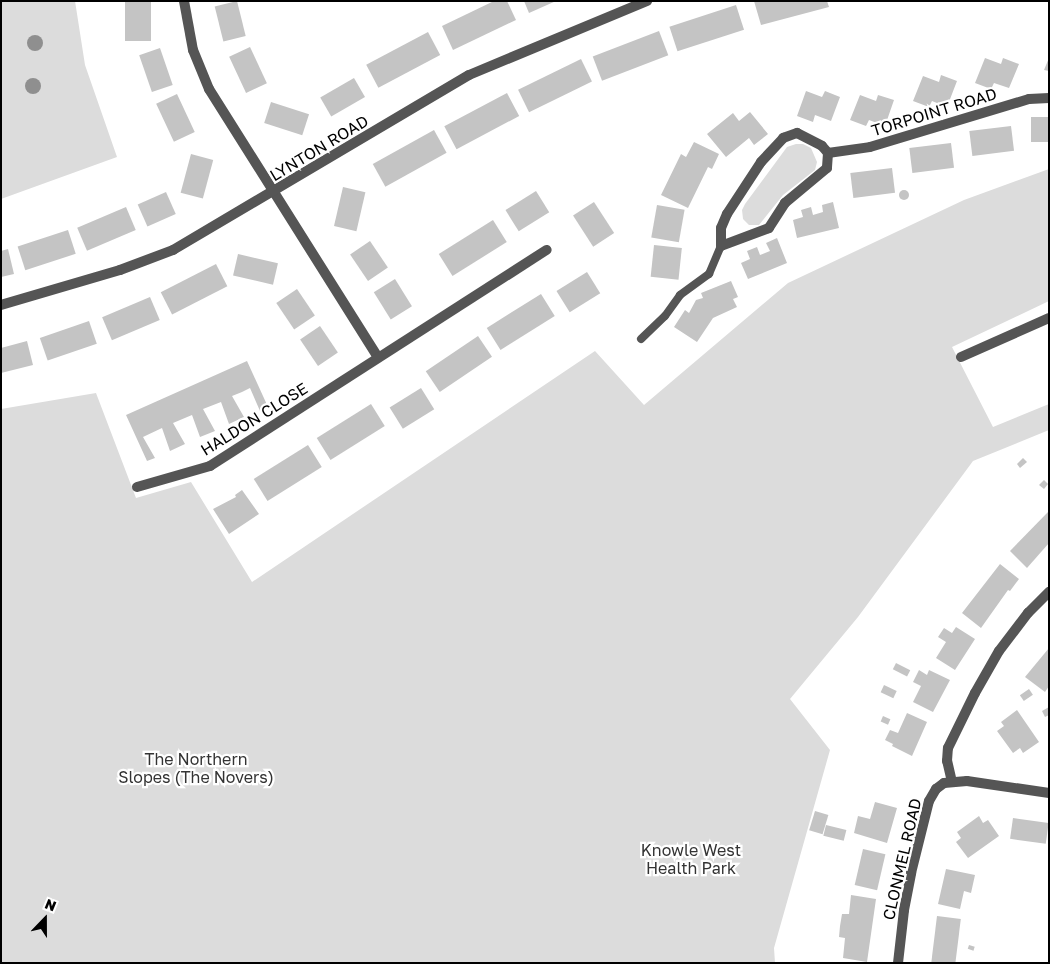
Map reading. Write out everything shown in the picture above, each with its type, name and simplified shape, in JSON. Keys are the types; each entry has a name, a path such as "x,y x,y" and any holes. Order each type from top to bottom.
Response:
{"street":[{"path":"184,1 193,50 209,89 378,357"},
{"name":"LYNTON ROAD","path":"1,305 76,284 173,250 273,193 469,75 647,1"},
{"name":"TORPOINT ROAD","path":"828,153 870,147 1029,99 1049,98"},
{"path":"797,134 822,146 828,153 827,168 785,203 769,228 721,246 721,228 727,214 761,162 782,138 797,134"},
{"name":"HALDON CLOSE","path":"137,487 210,466 547,250"},
{"path":"961,357 1049,318"},
{"path":"1049,592 1028,613 1000,651 975,693 948,748 947,761 952,782 967,781 1049,792"},
{"name":"CLONMEL ROAD","path":"898,963 904,910 929,801 936,789 944,783 952,782"}],"lane":[{"path":"641,339 665,316 680,295 709,274 721,246"}],"green space":[{"path":"1,1 75,1 85,65 117,157 1,199"},
{"path":"803,144 811,148 817,162 815,170 783,195 759,225 749,225 743,219 742,210 745,204 787,147"},
{"name":"The Northern Slopes (The Novers)","path":"1049,169 1049,301 952,347 993,427 1049,404 1049,430 973,461 858,617 790,699 830,750 774,948 775,963 1,963 1,409 96,393 136,498 191,482 252,582 595,351 644,405 788,283 964,200"}],"building":[{"path":"125,1 151,1 151,41 125,41"},
{"path":"237,1 246,36 223,41 215,7"},
{"path":"494,1 507,1 516,20 453,50 442,26"},
{"path":"524,1 556,1 529,13"},
{"path":"754,1 827,1 829,7 761,25"},
{"path":"736,5 744,30 677,51 669,27"},
{"path":"659,31 668,55 602,81 593,56"},
{"path":"428,32 440,55 378,88 366,65"},
{"path":"250,47 267,83 246,93 229,57"},
{"path":"160,48 173,85 152,92 139,55"},
{"path":"985,58 1001,64 1003,58 1019,64 1009,88 994,83 991,89 975,83"},
{"path":"1049,58 1049,71 1044,70"},
{"path":"581,59 592,81 529,112 518,90"},
{"path":"941,75 957,81 947,107 932,101 929,107 913,101 923,76 939,82"},
{"path":"354,78 365,97 331,117 320,98"},
{"path":"806,91 822,97 825,91 840,97 831,121 815,115 813,122 797,116"},
{"path":"507,93 519,116 457,149 444,126"},
{"path":"177,94 195,132 174,142 156,104"},
{"path":"860,95 876,101 878,95 894,100 885,126 869,120 866,126 850,120"},
{"path":"271,102 309,114 302,135 264,123"},
{"path":"750,112 768,134 754,145 749,138 726,157 707,134 733,113 739,121"},
{"path":"1031,117 1049,117 1049,142 1031,142"},
{"path":"1011,126 1014,151 972,156 969,131"},
{"path":"434,130 447,153 385,187 373,164"},
{"path":"694,142 719,154 712,169 708,167 688,208 661,195 681,154 686,157"},
{"path":"951,143 954,168 912,173 909,148"},
{"path":"191,154 213,160 203,199 181,193"},
{"path":"892,168 895,193 853,198 850,173"},
{"path":"343,187 365,192 356,231 334,226"},
{"path":"902,190 906,190 909,195 908,199 902,200 899,197 899,193"},
{"path":"536,191 549,212 519,231 505,210"},
{"path":"166,192 176,214 147,227 138,205"},
{"path":"594,202 614,233 593,247 573,216"},
{"path":"833,202 839,228 797,238 793,220 803,217 801,210 811,207 813,215 823,212 822,205"},
{"path":"657,205 685,210 679,242 651,237"},
{"path":"126,207 136,230 87,251 77,228"},
{"path":"493,220 507,242 453,276 439,254"},
{"path":"68,230 76,254 25,270 18,246"},
{"path":"777,238 787,263 748,279 741,263 750,259 747,251 757,247 760,255 770,251 766,243"},
{"path":"370,241 388,268 368,281 350,254"},
{"path":"654,245 682,248 679,280 651,277"},
{"path":"8,249 14,274 1,277 1,251"},
{"path":"238,254 278,263 273,285 233,275"},
{"path":"216,264 227,286 172,314 161,292"},
{"path":"587,272 600,293 570,312 556,291"},
{"path":"395,279 412,306 391,319 374,292"},
{"path":"731,281 738,297 733,299 737,307 713,318 697,342 674,327 685,310 689,313 696,300 703,298 701,293"},
{"path":"297,289 315,316 294,330 276,303"},
{"path":"541,294 555,316 501,350 487,328"},
{"path":"150,297 160,320 112,340 102,317"},
{"path":"89,321 97,344 48,361 40,338"},
{"path":"320,326 338,353 318,366 300,339"},
{"path":"478,336 492,357 440,392 426,371"},
{"path":"27,341 33,365 1,373 1,348"},
{"path":"247,361 268,407 260,411 250,388 232,396 244,417 229,424 221,402 203,409 215,431 200,437 192,415 173,423 185,444 170,451 162,428 143,437 155,458 147,461 126,415"},
{"path":"421,388 434,409 403,429 390,408"},
{"path":"371,404 385,426 331,460 317,438"},
{"path":"308,445 322,467 268,501 254,479"},
{"path":"1023,458 1027,462 1020,468 1017,464"},
{"path":"1044,480 1048,484 1044,489 1039,485"},
{"path":"242,490 259,514 229,534 213,509 236,497 235,495"},
{"path":"1049,511 1049,543 1027,568 1010,551"},
{"path":"1000,564 1019,579 1010,591 1008,590 981,628 962,613"},
{"path":"956,627 975,639 955,670 936,658 946,642 938,637 944,628 952,633"},
{"path":"1049,648 1049,686 1045,692 1025,677"},
{"path":"896,663 910,670 907,677 893,669"},
{"path":"919,670 927,675 929,670 950,680 933,712 913,702 921,686 913,682"},
{"path":"884,685 897,691 893,698 881,692"},
{"path":"1029,689 1033,695 1024,701 1020,695"},
{"path":"1049,707 1049,715 1045,717 1042,711"},
{"path":"1017,710 1039,742 1023,753 1020,748 1013,753 997,731 1004,726 1001,722"},
{"path":"907,713 927,722 912,756 892,746 893,744 885,740 890,730 898,733"},
{"path":"883,716 890,719 888,725 881,722"},
{"path":"875,802 897,808 887,843 854,833 858,816 870,819"},
{"path":"815,811 828,815 823,834 809,830"},
{"path":"979,816 983,823 988,820 999,836 968,858 956,842 961,838 957,832"},
{"path":"1013,818 1049,823 1046,844 1010,839"},
{"path":"826,825 846,830 844,841 823,836"},
{"path":"863,849 885,854 877,890 855,885"},
{"path":"946,869 975,875 971,893 964,891 960,909 938,904"},
{"path":"851,895 876,899 867,962 843,958 845,938 839,937 840,926 842,914 849,914"},
{"path":"937,916 961,919 955,963 931,963"},
{"path":"969,945 975,947 973,951 968,949"}],"park label":[{"name":"Knowle West Health Park","path":"691,859"}]}
